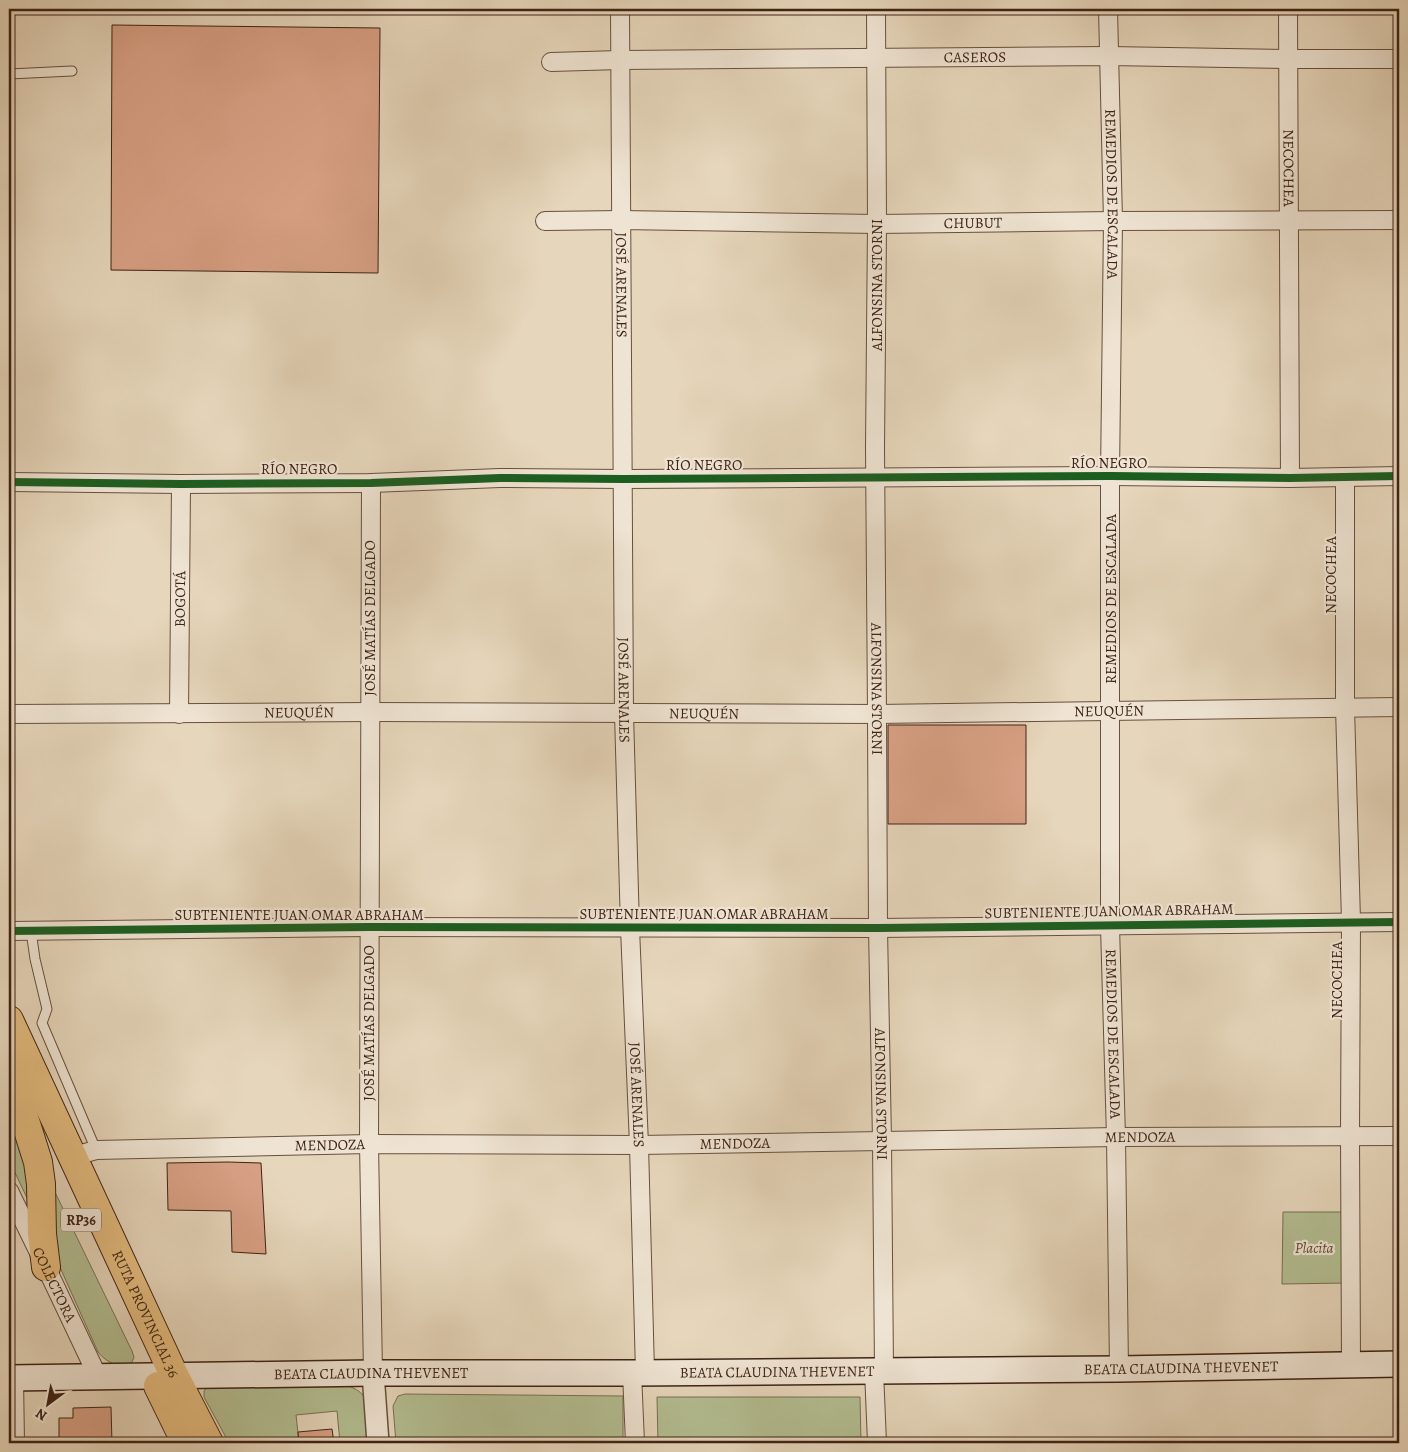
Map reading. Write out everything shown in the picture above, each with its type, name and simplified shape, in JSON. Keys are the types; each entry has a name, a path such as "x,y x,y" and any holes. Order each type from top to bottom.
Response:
{"main road":[{"name":"RUTA PROVINCIAL 36","path":"9,1020 84,1153 186,1443"},
{"name":"RUTA PROVINCIAL 36","path":"9,1065 163,1376 209,1443"},
{"path":"9,1070 38,1162 46,1267"},
{"name":"BEATA CLAUDINA THEVENET","path":"11,1378 373,1373 1119,1369 1399,1364"}],"street":[{"name":"JOSÉ ARENALES","path":"620,9 624,713 639,1145 639,1373 635,1443"},
{"name":"ALFONSINA STORNI","path":"876,9 876,714 882,1141 878,1443"},
{"name":"REMEDIOS DE ESCALADA","path":"1108,9 1113,221 1110,476 1110,926 1116,1137 1119,1369"},
{"name":"NECOCHEA","path":"1288,9 1290,478"},
{"name":"CASEROS","path":"551,62 876,57 1109,56 1399,59"},
{"name":"CHUBUT","path":"545,221 621,220 877,224 1399,220"},
{"name":"RÍO NEGRO","path":"9,482 181,484 371,483 500,478 1110,476 1290,478 1399,476"},
{"name":"NECOCHEA","path":"1345,476 1345,707 1352,921 1350,1136 1351,1364"},
{"name":"JOSÉ MATÍAS DELGADO","path":"371,483 369,1144 373,1373 378,1443"},
{"name":"BOGOTÁ","path":"179,714 181,484"},
{"name":"NEUQUÉN","path":"9,714 370,712 876,714 1399,707"},
{"name":"SUBTENIENTE JUAN OMAR ABRAHAM","path":"9,929 31,931 369,927 878,928 1352,921 1399,922"},
{"name":"MENDOZA","path":"84,1153 369,1144 639,1145 1116,1137 1399,1136"},
{"name":"COLECTORA","path":"9,1191 98,1377"},
{"path":"11,1378 15,1443"}],"lane":[{"path":"9,74 72,71"},
{"path":"31,931 35,959 47,1009 42,1023 84,1153"}],"green space":[{"path":"9,1100 18,1121 37,1219 9,1160"},
{"path":"52,1186 132,1351 134,1357 132,1362 123,1365 114,1364 98,1352 54,1254"},
{"name":"Placita","path":"1283,1212 1344,1212 1347,1283 1282,1284"},
{"path":"348,1386 354,1388 366,1399 371,1443 340,1443 337,1411 296,1415 299,1443 229,1443 204,1397 204,1391 207,1387"},
{"path":"405,1394 623,1396 623,1443 396,1443 393,1406 398,1396"},
{"path":"657,1397 860,1397 861,1443 658,1443"}],"building":[{"path":"112,25 380,28 378,273 111,270"},
{"path":"888,725 1026,725 1026,824 888,824"},
{"path":"167,1163 261,1163 266,1254 232,1252 231,1211 168,1210"},
{"path":"111,1407 112,1443 59,1443 59,1418 73,1418 73,1408"},
{"path":"332,1429 334,1443 299,1443 298,1432"}],"cycle path":[{"path":"9,482 181,484 371,483 500,478 1110,476 1290,478 1399,476"},
{"path":"9,931 369,927 878,928 1399,922"}]}
